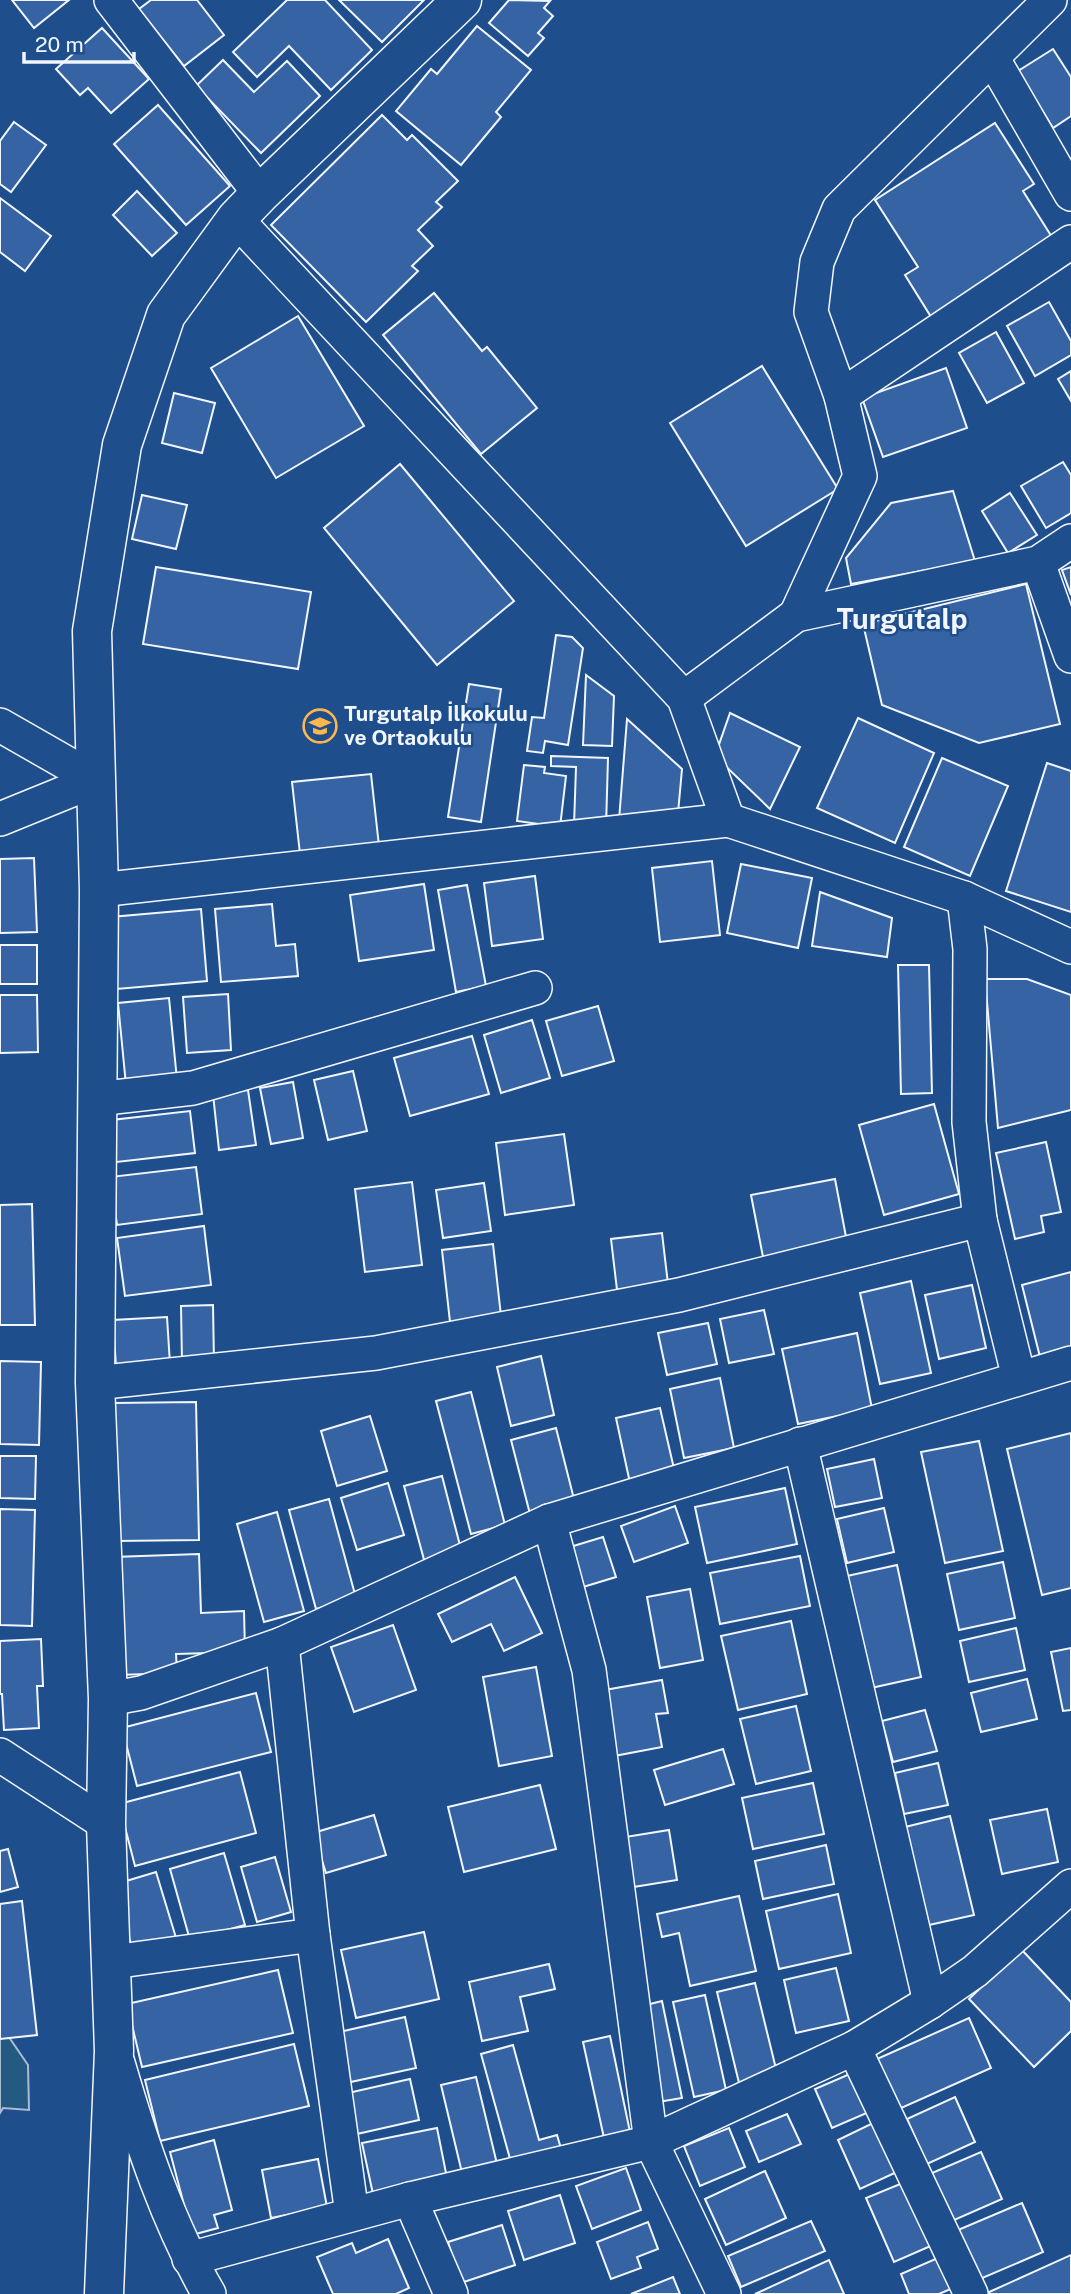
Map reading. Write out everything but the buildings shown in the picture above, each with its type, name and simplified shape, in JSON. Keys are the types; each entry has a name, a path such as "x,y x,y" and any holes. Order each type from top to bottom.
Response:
{"street":[{"path":"111,0 248,206 684,698 728,820"},
{"path":"104,2294 114,2051 106,1824 108,1699 95,1383 99,890 92,631 122,446 166,315 248,206 462,0"},
{"path":"796,615 860,476 841,396 811,312 817,262 839,209 1051,0"},
{"path":"993,59 1071,194"},
{"path":"841,396 1071,242"},
{"path":"684,698 796,615 1038,563 1071,541"},
{"path":"1038,563 1071,656"},
{"path":"0,725 96,780"},
{"path":"0,818 96,780"},
{"path":"99,890 728,820 964,898 1071,947"},
{"path":"964,898 970,949 969,1122 980,1220 1019,1378"},
{"path":"97,1100 193,1088 535,988"},
{"path":"95,1383 376,1353 679,1295 980,1220"},
{"path":"108,1699 141,1693 282,1644 549,1521 1071,1363"},
{"path":"800,1444 930,2002"},
{"path":"549,1521 589,1670 650,2142 724,2294"},
{"path":"282,1644 313,1935 352,2214"},
{"path":"0,1755 106,1824"},
{"path":"189,2259 410,2199 650,2142 854,2048 930,2002 975,1971 1071,1886"},
{"path":"112,1962 313,1935"},
{"path":"854,2048 971,2294"},
{"path":"114,2051 138,2132 189,2259 209,2294"},
{"path":"410,2199 451,2294"}],"shaded area":[{"path":"0,2024 28,2065 29,2110 3,2108 0,2113"}],"place":[{"name":"Turgutalp İlkokulu ve Ortaokulu","path":"320,726"}],"district":[{"name":"Turgutalp","path":"902,619"}]}
